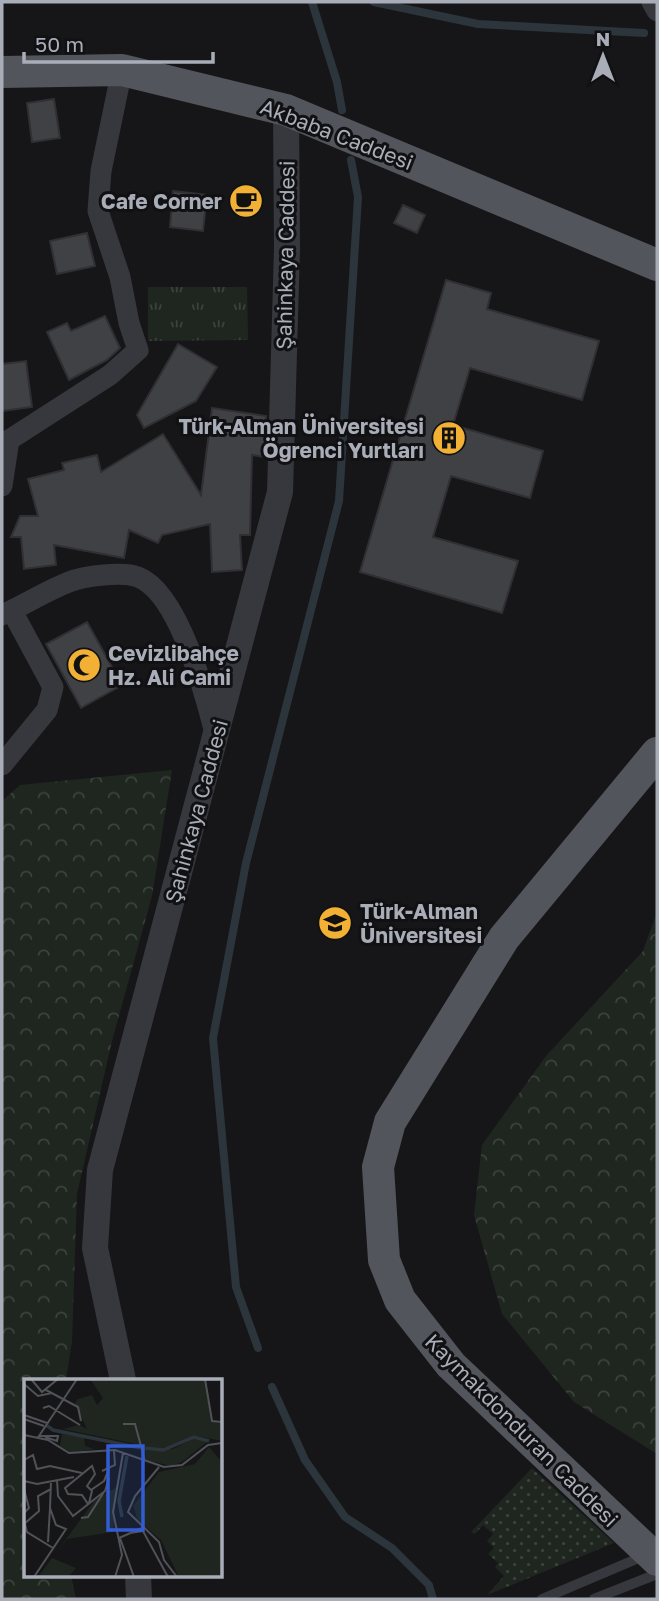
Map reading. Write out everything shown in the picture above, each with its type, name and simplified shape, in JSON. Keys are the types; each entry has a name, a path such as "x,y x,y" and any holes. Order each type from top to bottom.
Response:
{"main road":[{"name":"Akbaba Caddesi","path":"2,72 121,70 286,110 657,265"},
{"name":"Kaymakdonduran Caddesi","path":"655,1563 451,1366 400,1300 384,1260 379,1167 390,1122 504,938 657,753"}],"street":[{"path":"652,2 657,11"},
{"path":"2,486 5,442 110,375 138,350 129,323 120,276 98,211 101,171 121,70"},
{"name":"Şahinkaya Caddesi","path":"123,1379 95,1248 100,1170 280,492 287,248 286,110"},
{"path":"2,765 47,710 53,687 7,613 70,582 120,574 138,577 160,596 181,632 203,689 216,737"},
{"path":"138,1576 138,1599"}],"lane":[{"path":"542,1599 655,1563"},
{"path":"594,1599 655,1563"}],"green space":[{"path":"148,287 247,287 248,340 148,341"},
{"path":"172,770 152,896 112,1041 77,1194 72,1342 66,1379 24,1379 24,1576 71,1576 76,1599 2,1599 2,801 20,785"},
{"path":"657,912 657,1454 574,1402 502,1314 474,1215 482,1145 546,1056 643,951"},
{"path":"532,1468 614,1543 487,1595 504,1576 495,1567 498,1563 488,1554 494,1548 487,1541 493,1534 483,1525 475,1534 471,1532"}],"building":[{"path":"54,99 60,138 32,142 27,103"},
{"path":"173,191 207,195 203,231 170,227"},
{"path":"403,205 425,215 417,233 394,223"},
{"path":"87,233 95,266 57,274 50,241"},
{"name":"Türk-Alman Üniversitesi Öğrenci Yurtları","path":"446,280 491,293 487,309 599,341 582,400 470,368 453,425 543,451 530,498 451,476 433,537 518,561 502,613 360,572"},
{"path":"105,316 120,348 107,360 69,380 47,332 67,323 71,331"},
{"path":"178,344 217,367 196,401 144,428 137,415"},
{"path":"26,361 32,407 2,411 2,364"},
{"path":"212,408 266,416 265,457 252,455 250,535 240,535 242,570 212,572 210,524 162,535 158,543 129,530 124,558 54,545 56,565 24,569 21,537 11,537 20,516 38,516 28,479 64,470 62,463 97,455 101,472 163,434 201,495"},
{"name":"Cevizlibahçe Hz. Ali Cami","path":"87,622 122,685 81,708 46,644"}],"waterway":[{"path":"312,2 337,82 342,110"},
{"path":"374,2 478,24 644,33"},
{"path":"258,1348 236,1287 213,1038 246,863 339,501 358,197 351,160"},
{"path":"272,1387 305,1460 345,1517 392,1548 429,1585 433,1599"}],"place":[{"name":"Cafe Corner","path":"246,201"},
{"name":"Türk-Alman Üniversitesi Öğrenci Yurtları","path":"449,438"},
{"name":"Cevizlibahçe Hz. Ali Cami","path":"84,665"},
{"name":"Türk-Alman Üniversitesi","path":"335,923"}]}
